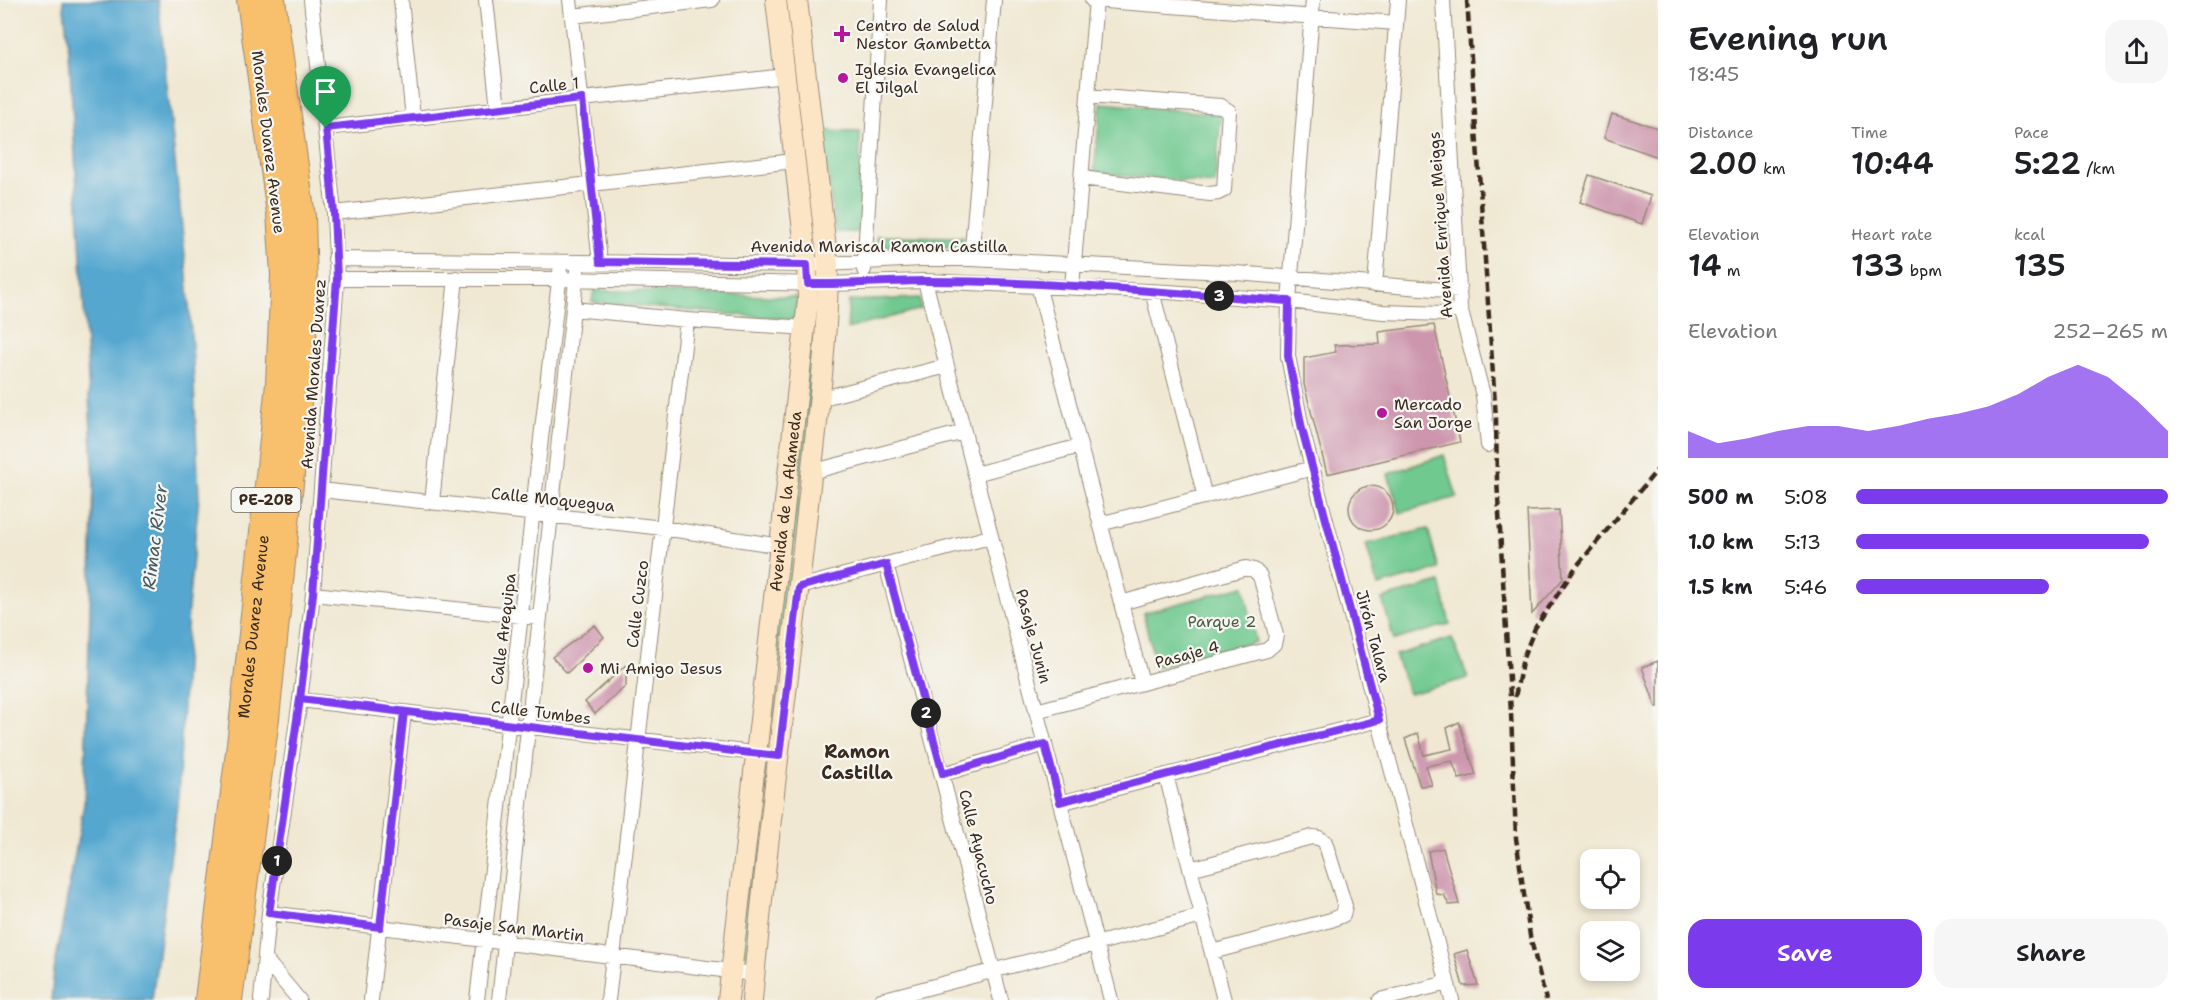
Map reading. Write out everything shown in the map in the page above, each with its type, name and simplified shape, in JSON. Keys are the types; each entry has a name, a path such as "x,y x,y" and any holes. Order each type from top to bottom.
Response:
{"highway":[{"name":"Morales Duarez Avenue","path":"208,1000 241,736 279,384 284,286 280,213 250,0"},
{"name":"Morales Duarez Avenue","path":"230,1000 266,718 303,345 302,217 272,0"}],"street":[{"name":"Avenida Morales Duarez","path":"261,1000 269,913 313,594 337,279 334,213 311,0"},
{"path":"401,0 413,118"},
{"path":"486,0 498,108"},
{"path":"570,0 600,262"},
{"path":"572,16 712,0"},
{"name":"Avenida de la Alameda","path":"728,1000 806,328 807,274 776,0"},
{"name":"Avenida de la Alameda","path":"752,1000 819,399 828,275 797,0"},
{"path":"865,284 864,264 881,0"},
{"path":"971,260 994,0"},
{"path":"1072,287 1095,0 1396,23"},
{"name":"Jirón Talara","path":"1313,0 1290,277 1290,365 1302,429 1452,1000"},
{"path":"1375,285 1398,0"},
{"name":"Avenida Enrique Meiggs","path":"1443,0 1460,308 1483,395 1488,445"},
{"name":"Calle 1","path":"326,128 785,76"},
{"path":"1081,177 1210,194 1224,189 1229,111 1226,107 1088,96"},
{"path":"334,213 794,161"},
{"name":"Avenida Mariscal Ramon Castilla","path":"335,259 578,261 828,275 865,284 925,281 1152,291 1289,301 1383,312 1443,314 1460,308"},
{"name":"Avenida Mariscal Ramon Castilla","path":"337,279 576,279 828,275 864,264 921,259 1074,264 1290,277 1459,291"},
{"name":"Calle Arequipa","path":"477,1000 561,261"},
{"path":"499,1000 578,261"},
{"path":"432,502 456,278"},
{"name":"Pasaje Junin","path":"925,281 1111,1000"},
{"path":"1038,285 1142,683"},
{"path":"1152,291 1205,497"},
{"path":"573,309 806,328"},
{"name":"Calle Cuzco","path":"608,1000 687,320"},
{"path":"819,399 946,366"},
{"path":"811,472 964,432"},
{"path":"975,474 1080,447"},
{"path":"1100,524 1313,468"},
{"name":"Calle Moquegua","path":"321,490 663,528 781,546"},
{"path":"799,587 990,537"},
{"name":"Calle Ayacucho","path":"886,564 1001,1000"},
{"name":"Pasaje 4","path":"1036,711 1267,650 1274,644 1276,634 1260,576 1254,570 1246,568 1121,603"},
{"path":"313,594 540,618"},
{"name":"Calle Tumbes","path":"300,699 779,756"},
{"path":"371,1000 404,712"},
{"path":"1060,802 1379,720"},
{"path":"943,774 1045,744"},
{"path":"1166,775 1224,1000"},
{"path":"1190,869 1312,837 1319,838 1325,842 1345,906 1342,915 1331,920 1212,952"},
{"name":"Pasaje San Martin","path":"269,913 754,974"},
{"path":"888,999 1202,916"},
{"path":"265,959 299,1000"},
{"path":"1380,1000 1447,983"}],"green space":[{"path":"1101,103 1221,114 1215,184 1094,173"},
{"path":"822,131 860,132 860,232 835,232"},
{"path":"877,236 963,237 960,247 877,246"},
{"path":"594,290 797,297 795,320 592,302"},
{"path":"920,298 921,309 847,329 849,301"},
{"path":"806,334 817,337 774,732 762,731"},
{"path":"1444,455 1457,497 1400,513 1388,474"},
{"path":"1428,529 1439,569 1378,586 1366,544"},
{"path":"1440,582 1450,624 1394,640 1382,599"},
{"name":"Parque 2","path":"1244,586 1256,642 1156,667 1143,613"},
{"path":"1452,638 1468,678 1409,694 1395,655"},
{"path":"756,770 768,772 749,955 737,954"}],"water":[{"name":"Rimac River","path":"63,0 158,0 187,274 199,497 188,608 178,798 152,1000 51,1000 54,971 84,804 94,482 69,52"}],"building":[{"path":"1612,114 1658,128 1658,157 1604,138"},
{"path":"1589,175 1651,196 1642,224 1580,202"},
{"name":"Mercado San Jorge","path":"1434,325 1460,442 1327,474 1304,384 1304,358 1336,352 1334,345 1380,344 1379,332"},
{"path":"1371,486 1386,493 1393,508 1386,523 1371,530 1356,523 1349,508 1356,493"},
{"path":"1559,510 1563,579 1532,614 1527,511"},
{"path":"595,625 604,637 567,673 552,657"},
{"path":"1658,661 1658,707 1656,707 1642,667"},
{"path":"626,665 626,686 595,714 585,702"},
{"path":"1459,722 1476,775 1459,779 1452,761 1426,766 1432,785 1420,786 1405,739 1418,733 1424,755 1452,749 1447,728"},
{"path":"1443,848 1459,904 1449,905 1444,895 1436,894 1428,851"},
{"path":"1467,950 1478,985 1463,986 1454,954"}],"railway":[{"path":"1467,0 1496,418 1497,480 1516,838 1530,936 1546,1000"},
{"path":"1515,697 1523,658 1535,628 1576,567 1658,469"}],"place":[{"name":"Centro de Salud Nestor Gambetta","path":"842,34"},
{"name":"Iglesia Evangelica El Jilgal","path":"843,78"},
{"name":"Mercado San Jorge","path":"1382,413"},
{"name":"Mi Amigo Jesus","path":"588,668"}],"district":[{"name":"Ramon Castilla","path":"857,762"}],"route":[{"path":"326,128 334,213 337,279 313,594 300,699 404,712 380,927 269,913 300,699 779,756 799,587 886,564 943,774 1045,744 1060,802 1379,720 1302,429 1288,356 1289,301 1168,292 925,281 808,284 807,265 600,262 582,99 326,128"}]}
